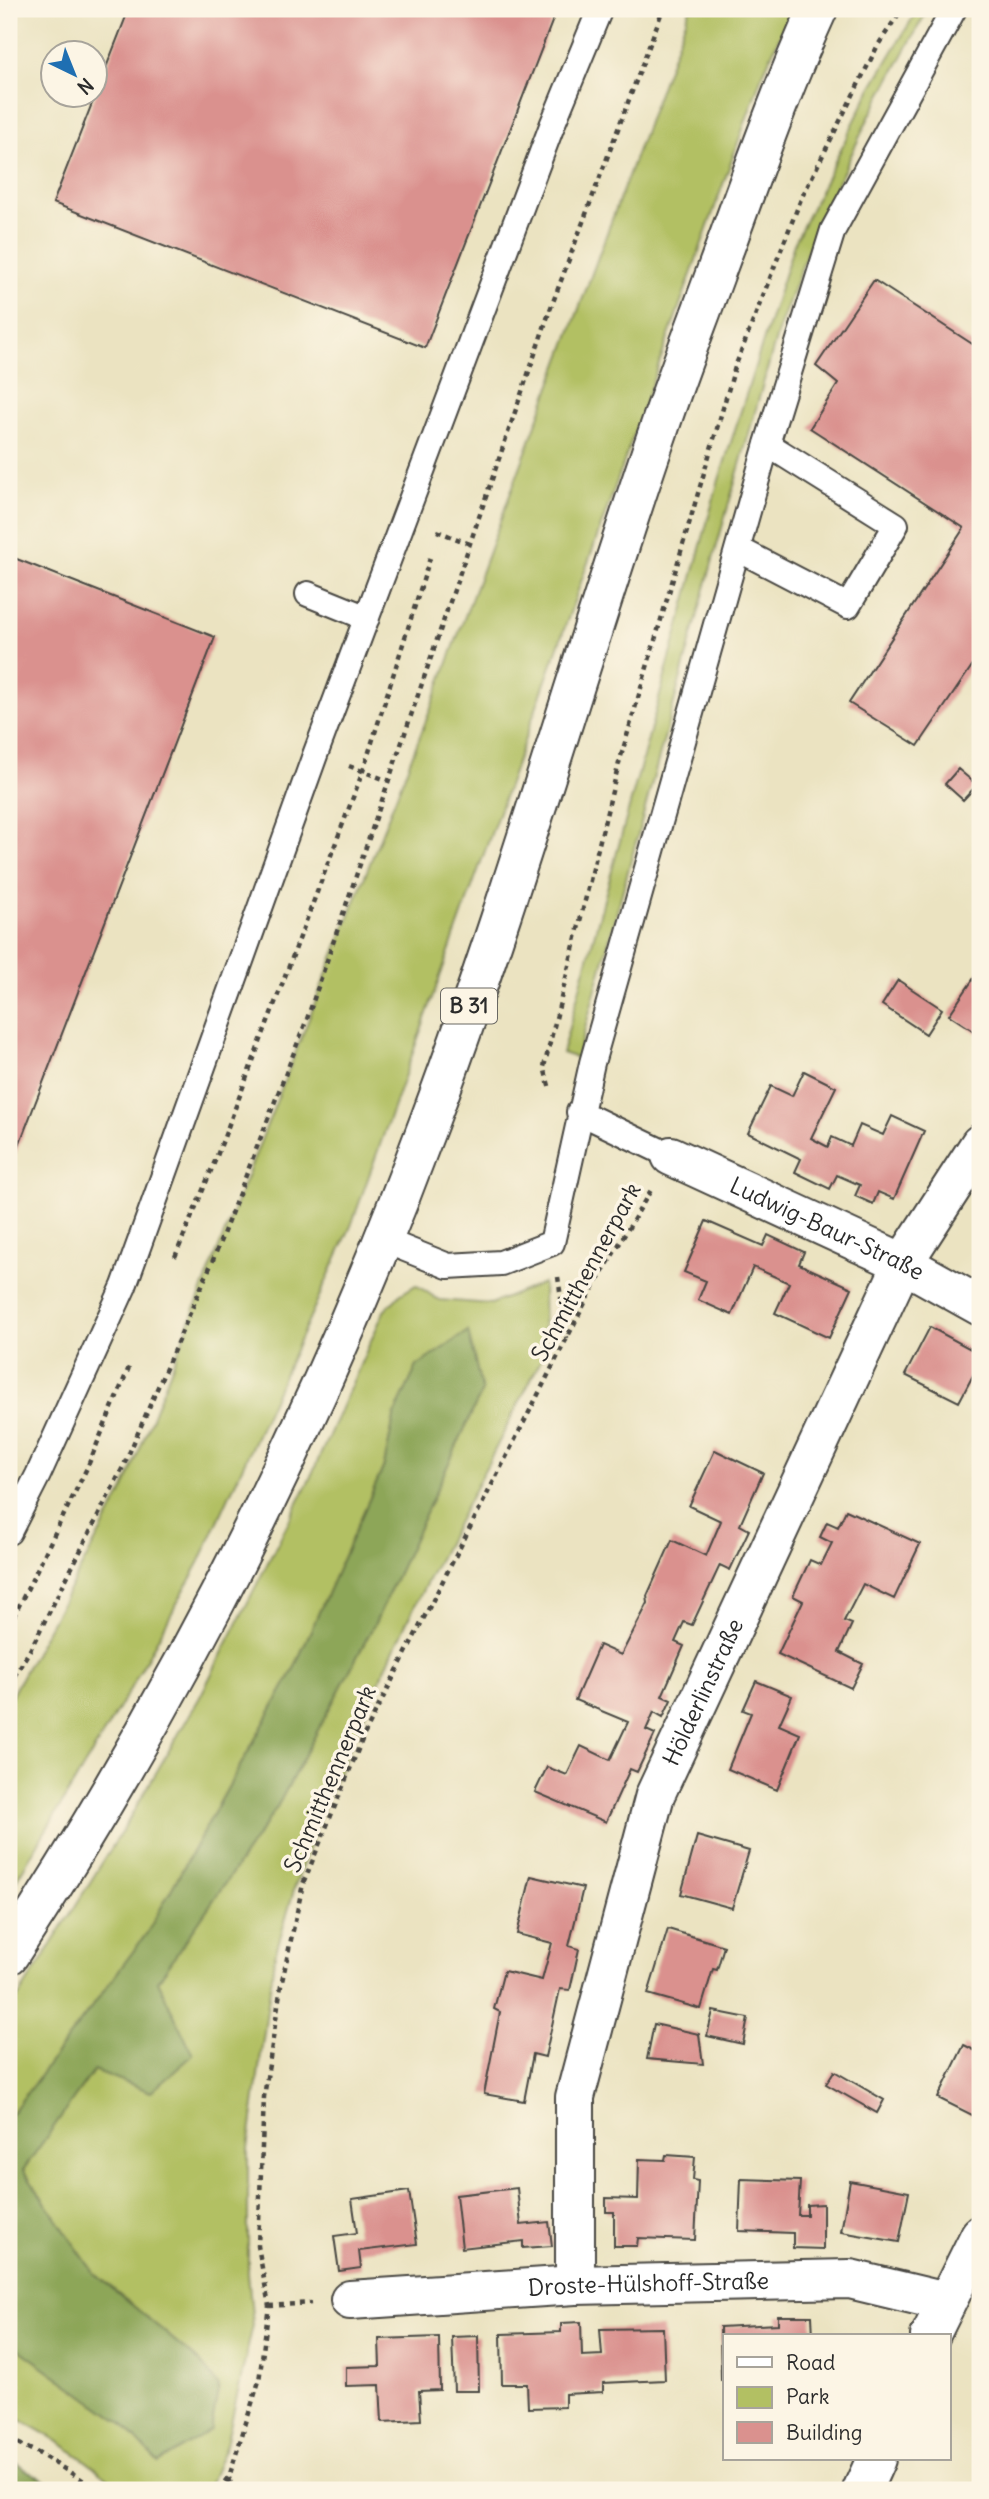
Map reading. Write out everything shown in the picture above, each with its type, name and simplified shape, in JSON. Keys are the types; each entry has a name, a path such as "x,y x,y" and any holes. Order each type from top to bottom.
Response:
{"street":[{"name":"B 31","path":"9,1955 102,1807 178,1675 249,1540 298,1438 383,1240 430,1119 518,865 660,426 746,191 818,9"},
{"name":"Hölderlinstraße","path":"575,2286 575,2097 655,1795 903,1264 980,1144"},
{"name":"Ludwig-Baur-Straße","path":"671,1156 903,1264 980,1306"},
{"path":"938,2319 980,2235"},
{"name":"Droste-Hülshoff-Straße","path":"350,2300 575,2286 850,2279 938,2319"},
{"path":"862,2490 876,2460"}],"lane":[{"path":"9,1532 38,1475 124,1286 315,755 553,123 600,9"},
{"path":"383,1240 448,1266 501,1263 552,1243 579,1112 767,443 832,230 954,9"},
{"path":"738,549 848,606 896,525 767,443"},
{"path":"308,594 367,618"},
{"path":"579,1112 671,1156"}],"path":[{"path":"9,1685 30,1650 124,1465 213,1260 307,1019 550,310 663,9"},
{"path":"579,1112 552,1097 544,1067 623,750 735,367 801,199 878,45 902,9"},
{"path":"173,1264 215,1161 363,771 443,519"},
{"path":"315,755 390,780"},
{"name":"Schmitthennerpark","path":"220,2490 229,2477 259,2381 269,2306 258,2246 264,2097 281,1986 303,1884 364,1735 588,1297 671,1156"},
{"path":"552,1243 567,1339"},
{"path":"9,1626 88,1468 135,1353"},
{"path":"9,2439 38,2453 99,2490"},
{"path":"229,2477 233,2490"}],"green space":[{"path":"690,9 792,9 761,78 351,1226 200,1561 132,1686 9,1892 9,1700 124,1489 431,708"},
{"path":"918,9 928,9 868,119 814,234 779,328 577,1058 562,1053 718,483 794,244 871,88"},
{"path":"543,1283 544,1354 406,1623 324,1804 296,1883 274,1959 248,2149 248,2274 253,2325 226,2445 207,2490 122,2490 52,2438 9,2416 9,2342 122,2423 158,2462 200,2362 94,2273 23,2170 94,2070 151,2091 158,1981 277,1807 375,1623 482,1391 395,1413 384,1466 292,1673 147,1933 9,2117 9,2012 124,1828 200,1697 308,1483 384,1311 401,1294 416,1285 439,1300 491,1304"},
{"path":"468,1331 482,1391 375,1623 277,1807 158,1981 193,2055 151,2092 94,2070 23,2170 94,2273 200,2362 219,2386 211,2430 158,2463 122,2423 9,2342 9,2117 147,1933 292,1673 384,1466 395,1413 417,1366"},
{"path":"10,2460 60,2490 9,2490"}],"building":[{"path":"129,9 557,9 425,348 53,203 90,108 108,108 108,63"},
{"path":"874,280 980,349 980,654 918,746 849,703 964,528 810,428 838,384 816,366"},
{"path":"9,556 215,637 9,1171"},
{"path":"958,769 977,785 963,800 945,784"},
{"path":"980,969 980,1035 949,1015"},
{"path":"898,980 942,1009 926,1034 882,1005"},
{"path":"804,1071 836,1087 811,1138 828,1147 832,1137 851,1146 860,1125 883,1135 892,1116 924,1131 894,1199 878,1192 873,1204 855,1196 860,1185 837,1175 830,1189 795,1172 801,1159 748,1133 771,1086 792,1096"},
{"path":"706,1221 763,1246 768,1235 804,1252 799,1264 852,1288 829,1338 775,1313 789,1283 753,1267 732,1315 698,1300 706,1281 684,1272"},
{"path":"930,1327 980,1354 980,1362 959,1402 905,1375"},
{"path":"715,1450 763,1473 740,1525 749,1530 730,1570 720,1565 692,1625 684,1622 675,1642 684,1646 662,1696 671,1700 663,1717 654,1712 646,1730 655,1734 637,1772 630,1769 606,1822 535,1792 547,1767 567,1775 581,1746 610,1760 628,1722 575,1700 599,1645 621,1655 648,1603 647,1596 672,1540 706,1556 721,1521 689,1506"},
{"path":"846,1510 920,1544 894,1599 863,1584 844,1621 852,1624 839,1652 863,1664 851,1688 778,1654 803,1601 793,1596 810,1560 821,1565 832,1543 820,1537 827,1522 838,1527"},
{"path":"756,1681 792,1696 779,1725 800,1734 777,1790 728,1769 751,1713 743,1710"},
{"path":"697,1836 749,1851 732,1908 681,1894"},
{"path":"531,1876 583,1888 569,1946 579,1949 570,1990 560,1989 545,2057 533,2054 524,2101 484,2094 500,2012 494,2009 504,1971 542,1980 552,1943 517,1934"},
{"path":"668,1929 724,1946 717,1970 713,1969 701,2009 648,1994"},
{"path":"713,2011 748,2018 743,2044 707,2036"},
{"path":"654,2024 699,2034 703,2064 647,2059"},
{"path":"964,2045 980,2053 980,2119 938,2098"},
{"path":"834,2071 884,2100 877,2113 826,2084"},
{"path":"666,2155 695,2157 693,2180 698,2181 695,2240 638,2238 637,2246 614,2246 614,2212 606,2212 606,2198 638,2199 639,2159 665,2160"},
{"path":"741,2179 800,2181 798,2215 807,2215 807,2205 823,2204 823,2249 793,2248 793,2233 739,2231"},
{"path":"850,2181 909,2192 899,2242 841,2232"},
{"path":"517,2188 521,2225 549,2222 552,2246 523,2248 523,2241 462,2248 456,2195"},
{"path":"409,2191 417,2244 359,2251 361,2268 339,2271 334,2236 357,2233 352,2199"},
{"path":"778,2316 812,2316 813,2334 723,2334 721,2380 720,2327 778,2324"},
{"path":"581,2322 582,2356 602,2355 600,2329 663,2328 665,2380 603,2383 603,2392 565,2394 565,2407 528,2408 527,2384 502,2384 501,2334 561,2332 561,2323"},
{"path":"478,2336 479,2391 454,2391 452,2337"},
{"path":"439,2337 440,2390 419,2391 421,2420 382,2422 380,2385 346,2386 346,2367 380,2366 379,2339"}]}
